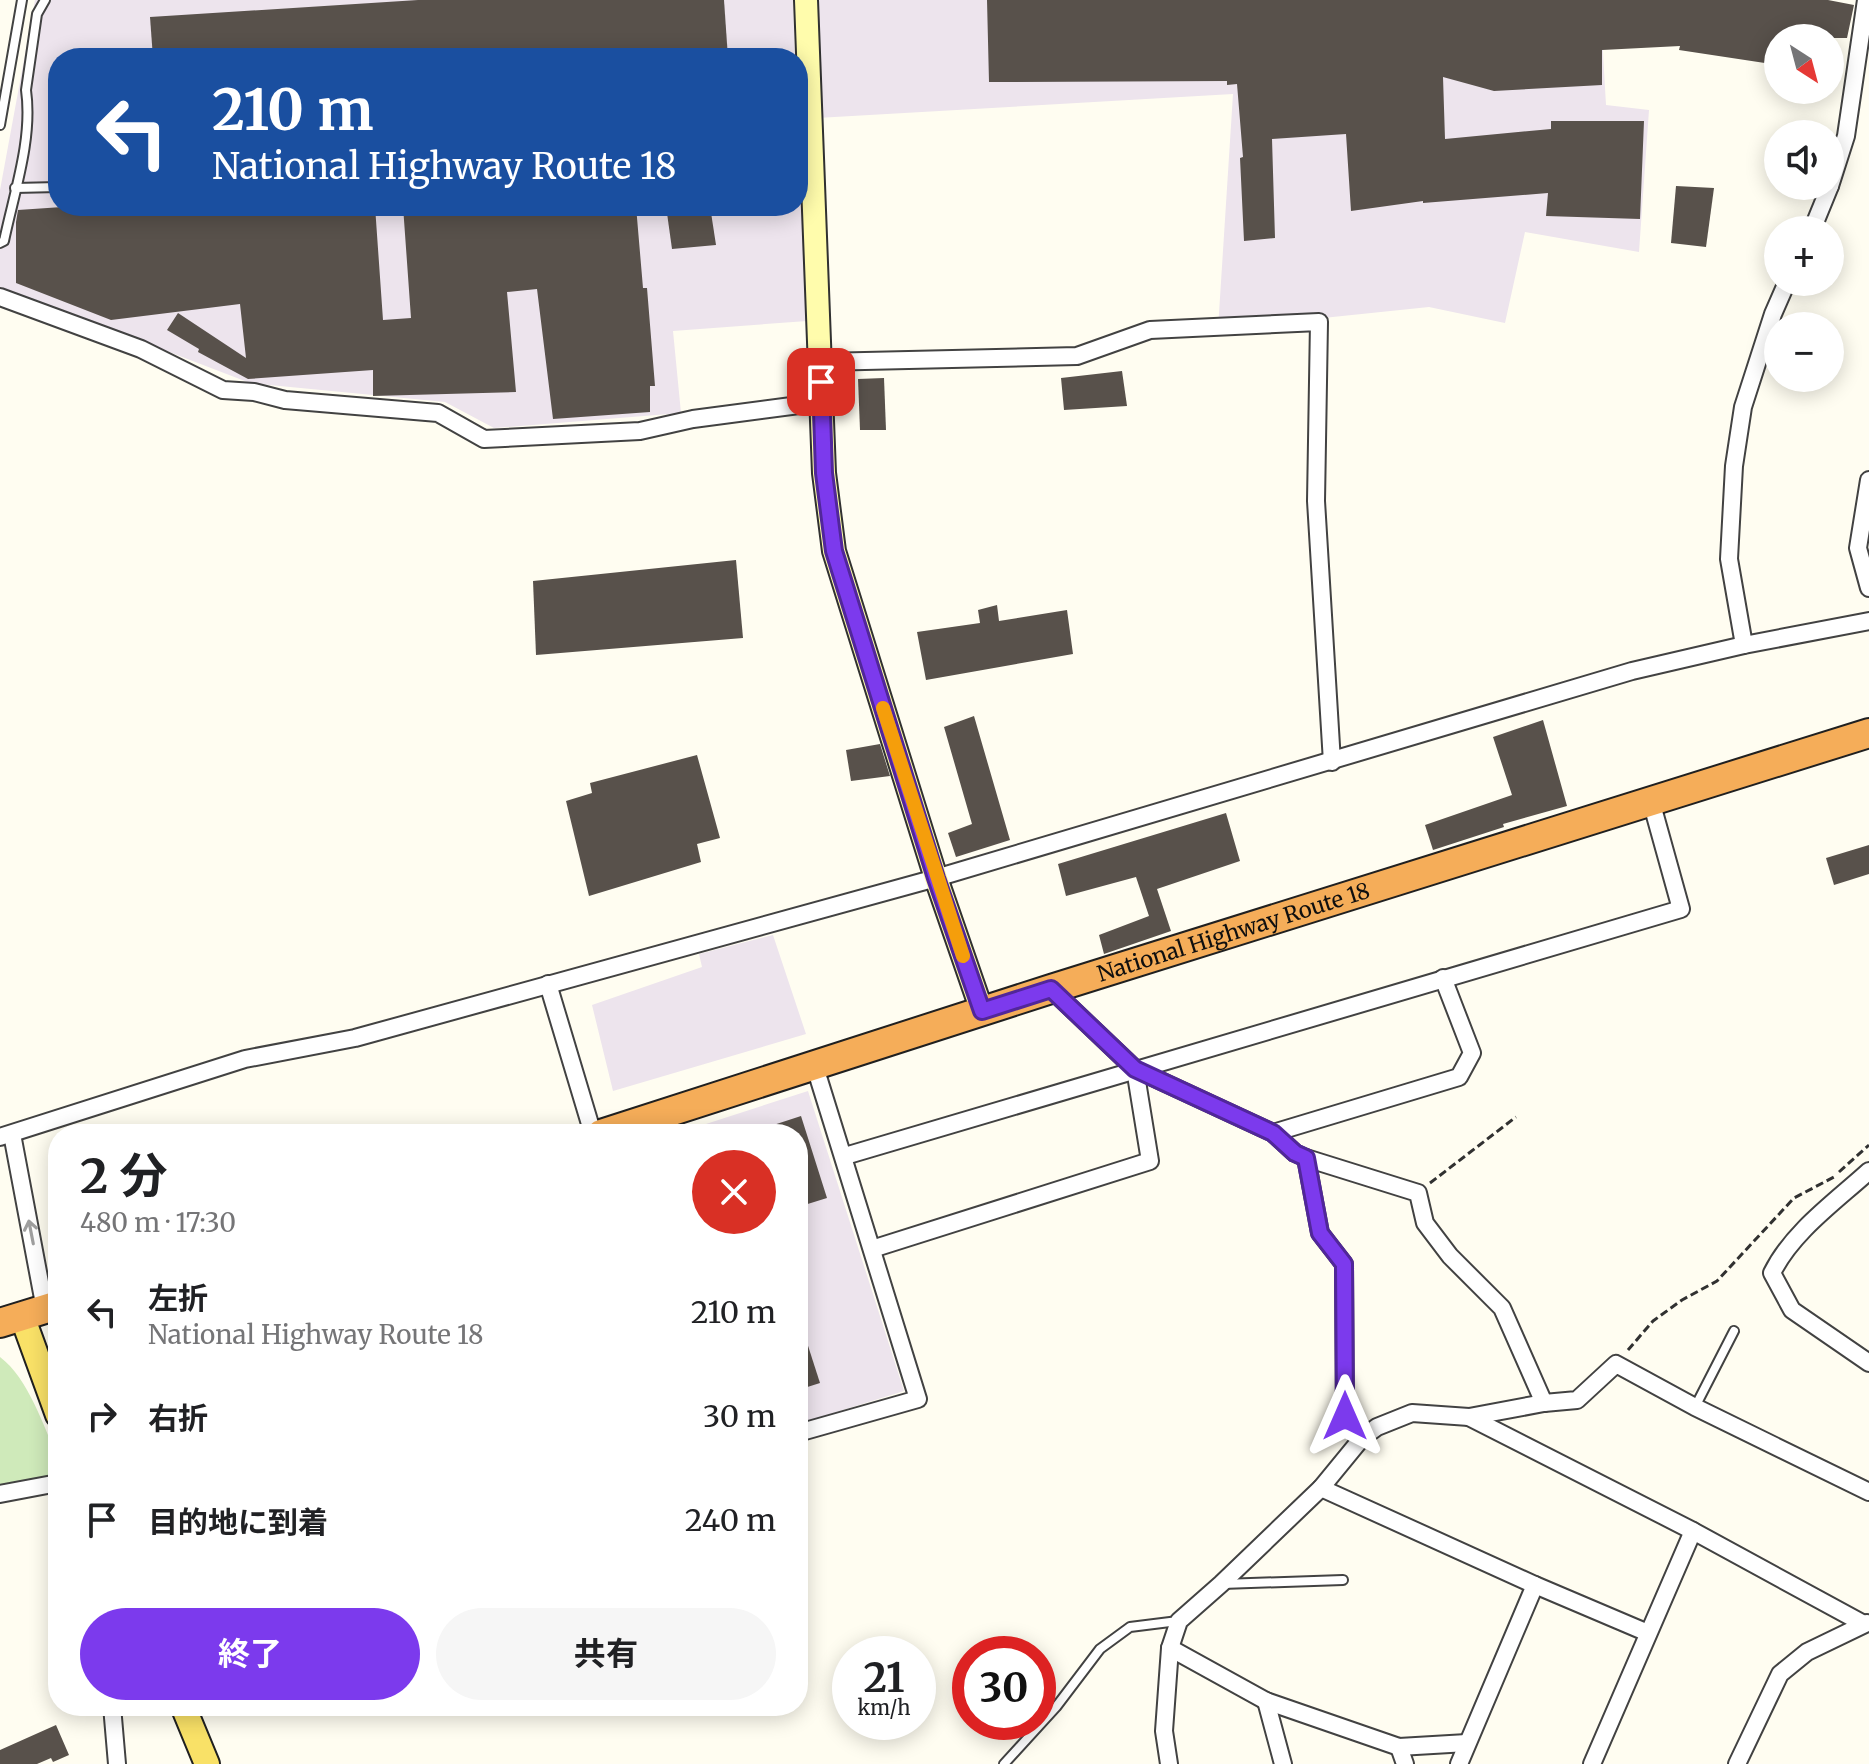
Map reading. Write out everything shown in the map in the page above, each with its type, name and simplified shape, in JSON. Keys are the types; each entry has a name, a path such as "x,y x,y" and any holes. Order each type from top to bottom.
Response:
{"highway":[{"name":"National Highway Route 18","path":"633,1124 1051,989 1869,733"}],"main road":[{"path":"31,1313 48,1377"},
{"path":"187,1716 207,1764"}],"street":[{"path":"806,0 806,48"},
{"path":"1844,142 1866,0"},
{"path":"808,194 821,362 824,473 834,551 936,878 982,1011"},
{"path":"1744,645 1729,559 1734,466 1743,407 1781,296"},
{"path":"0,297 141,349 223,390 254,392 285,400 438,413 484,439 640,431 693,419 822,402"},
{"path":"821,362 1077,356 1150,330 1319,322 1316,501 1332,762"},
{"path":"1869,480 1858,548 1869,588"},
{"path":"31,1313 6,1135 245,1059 355,1038 936,878 1632,671 1869,621"},
{"path":"845,1156 1681,909 1651,801"},
{"path":"1273,1133 1459,1077 1472,1053 1443,978"},
{"path":"548,984 590,1124"},
{"path":"1051,989 1135,1069 1273,1133 1295,1153 1306,1158 1418,1193 1425,1223 1441,1245 1502,1308 1544,1403"},
{"path":"808,1430 918,1399 815,1067"},
{"path":"872,1249 1150,1161 1135,1069"},
{"path":"1306,1158 1320,1233 1344,1264 1345,1416 1351,1429 1362,1438"},
{"path":"1869,1171 1780,1256 1772,1273 1792,1310 1869,1363"},
{"path":"1169,1764 1164,1731 1170,1648 1179,1621 1321,1488 1362,1438 1377,1427 1412,1413 1469,1417 1577,1400 1616,1364 1695,1407 1869,1492"},
{"path":"1469,1417 1866,1623"},
{"path":"0,1494 48,1485"},
{"path":"1321,1488 1648,1633"},
{"path":"1592,1764 1693,1531"},
{"path":"1459,1764 1535,1585"},
{"path":"1737,1764 1780,1674 1807,1652 1866,1623"},
{"path":"1170,1648 1266,1701 1399,1747 1467,1743"},
{"path":"1266,1701 1283,1764"},
{"path":"113,1716 117,1764"},
{"path":"1399,1747 1405,1764"}],"lane":[{"path":"0,125 22,0"},
{"path":"0,243 4,241 22,156 28,102 26,90 37,14 45,0"},
{"path":"15,188 48,187"},
{"path":"1695,1407 1734,1331"},
{"path":"1221,1584 1343,1580"},
{"path":"1004,1764 1056,1707 1100,1649 1130,1627 1179,1621"}],"path":[{"path":"1418,1193 1516,1117"},
{"path":"1616,1364 1653,1321 1682,1300 1717,1281 1794,1198 1834,1177 1869,1145"}],"shaded area":[{"path":"35,0 793,0 795,48 48,48 48,216 802,216 807,321 673,331 681,413 494,428 445,402 250,383 0,287 0,190"},
{"path":"814,0 1600,0 1606,105 1649,110 1639,252 1525,232 1505,323 1429,307 1218,329 1233,94 817,118"},
{"path":"773,935 806,1034 613,1091 592,1005 702,967 699,954"},
{"path":"808,1091 904,1391 808,1421 808,1124 706,1124"}],"green space":[{"path":"0,1357 27,1390 48,1434 48,1476 0,1486"}],"building":[{"path":"418,0 724,0 727,48 152,48 150,17"},
{"path":"987,0 1828,0 1854,5 1847,38 1844,38 1844,24 1764,24 1764,63 1679,50 1680,46 1602,50 1602,85 1494,91 1443,77 1445,139 1551,129 1551,121 1644,121 1640,219 1546,216 1548,193 1423,201 1351,211 1346,134 1272,139 1275,238 1244,241 1240,158 1243,157 1237,84 1227,85 1227,81 989,82"},
{"path":"1676,186 1714,188 1706,247 1671,243"},
{"path":"48,208 48,216 376,216 383,320 411,318 404,216 637,216 643,288 647,288 655,386 650,386 650,412 553,419 537,289 507,292 516,392 373,396 373,370 248,379 198,352 199,349 167,330 178,313 246,358 240,304 111,320 16,283 18,210"},
{"path":"667,216 712,216 716,245 672,249"},
{"path":"1122,371 1127,406 1064,410 1061,378"},
{"path":"884,378 886,430 860,430 858,379"},
{"path":"736,560 743,638 536,655 533,581"},
{"path":"997,605 999,621 1067,610 1073,654 926,680 917,632 980,623 978,610"},
{"path":"974,716 1010,840 956,857 948,833 972,824 944,727"},
{"path":"1543,720 1567,806 1503,824 1504,827 1433,850 1425,825 1512,795 1493,737"},
{"path":"880,744 890,776 851,781 846,750"},
{"path":"697,755 720,838 697,844 701,862 589,896 566,801 592,793 590,783"},
{"path":"1226,813 1240,861 1157,889 1171,931 1104,954 1099,935 1149,916 1136,877 1066,896 1058,864"},
{"path":"1869,845 1869,874 1834,885 1826,858"},
{"path":"801,1116 804,1124 776,1124"},
{"path":"808,1138 827,1198 808,1204"},
{"path":"808,1346 820,1383 808,1387"},
{"path":"56,1725 69,1755 53,1762 51,1758 37,1764 0,1764 0,1750"}],"slow traffic":[{"path":"883,708 963,956"}],"route":[{"path":"821,382 824,473 834,551 936,878 982,1011 1051,989 1135,1069 1273,1133 1295,1153 1306,1158 1320,1233 1344,1264 1345,1416"}]}
